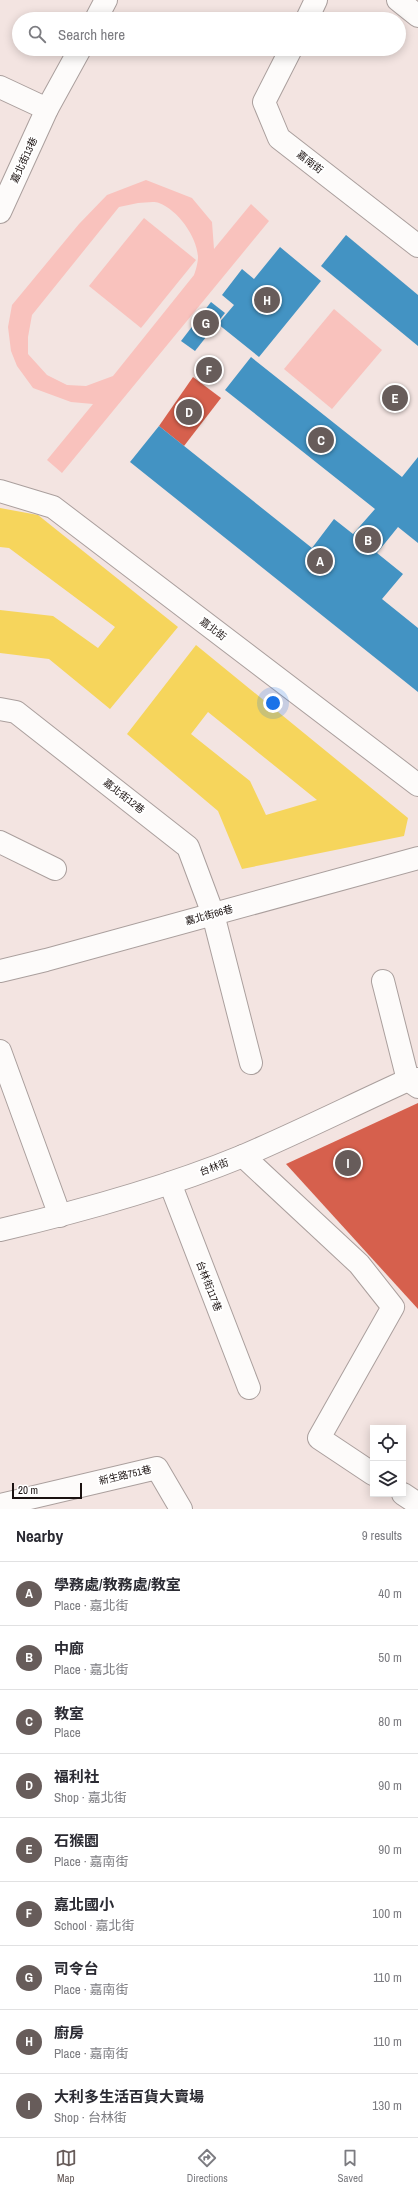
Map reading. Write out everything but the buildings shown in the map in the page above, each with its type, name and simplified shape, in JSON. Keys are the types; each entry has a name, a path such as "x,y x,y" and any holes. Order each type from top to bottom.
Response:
{"street":[{"path":"100,12 106,0"},
{"path":"310,12 316,0"},
{"path":"398,0 418,16"},
{"name":"嘉北街13巷","path":"0,212 8,179 76,56"},
{"name":"嘉南街","path":"287,56 264,102 279,138 418,246"},
{"path":"0,87 47,109"},
{"name":"嘉北街","path":"0,491 52,506 418,785"},
{"name":"嘉北街12巷","path":"0,709 16,712 188,847 213,914 251,1063"},
{"path":"0,842 55,869"},
{"name":"嘉北街66巷","path":"0,971 46,960 418,858"},
{"path":"383,981 415,1082"},
{"path":"0,1051 60,1216"},
{"name":"台林街","path":"0,1230 60,1216 170,1183 243,1156 415,1082"},
{"path":"243,1156 359,1264 394,1307 319,1438 370,1472"},
{"name":"台林街117巷","path":"170,1183 249,1388"},
{"name":"新生路751巷","path":"0,1505 157,1468 181,1509"},
{"path":"406,1496 418,1504"}],"shaded area":[{"path":"146,180 192,198 212,222 214,249 251,204 269,221 62,473 47,460 93,404 71,402 33,388 17,366 11,351 8,327 12,305 79,224 107,195","holes":["157,202 173,212 185,225 197,249 198,259 194,275 113,376 86,386 67,385 47,375 28,354 28,337 32,315 119,207 138,203"]},
{"path":"144,218 196,260 141,328 89,286"},
{"path":"334,309 382,350 332,409 284,369"}],"place":[{"name":"廚房","path":"267,300"},
{"name":"司令台","path":"206,323"},
{"name":"嘉北國小","path":"209,370"},
{"name":"石猴園","path":"395,398"},
{"name":"福利社","path":"189,412"},
{"name":"教室","path":"321,440"},
{"name":"中廊","path":"368,540"},
{"name":"學務處/教務處/教室","path":"320,561"},
{"name":"大利多生活百貨大賣場","path":"348,1163"}]}
